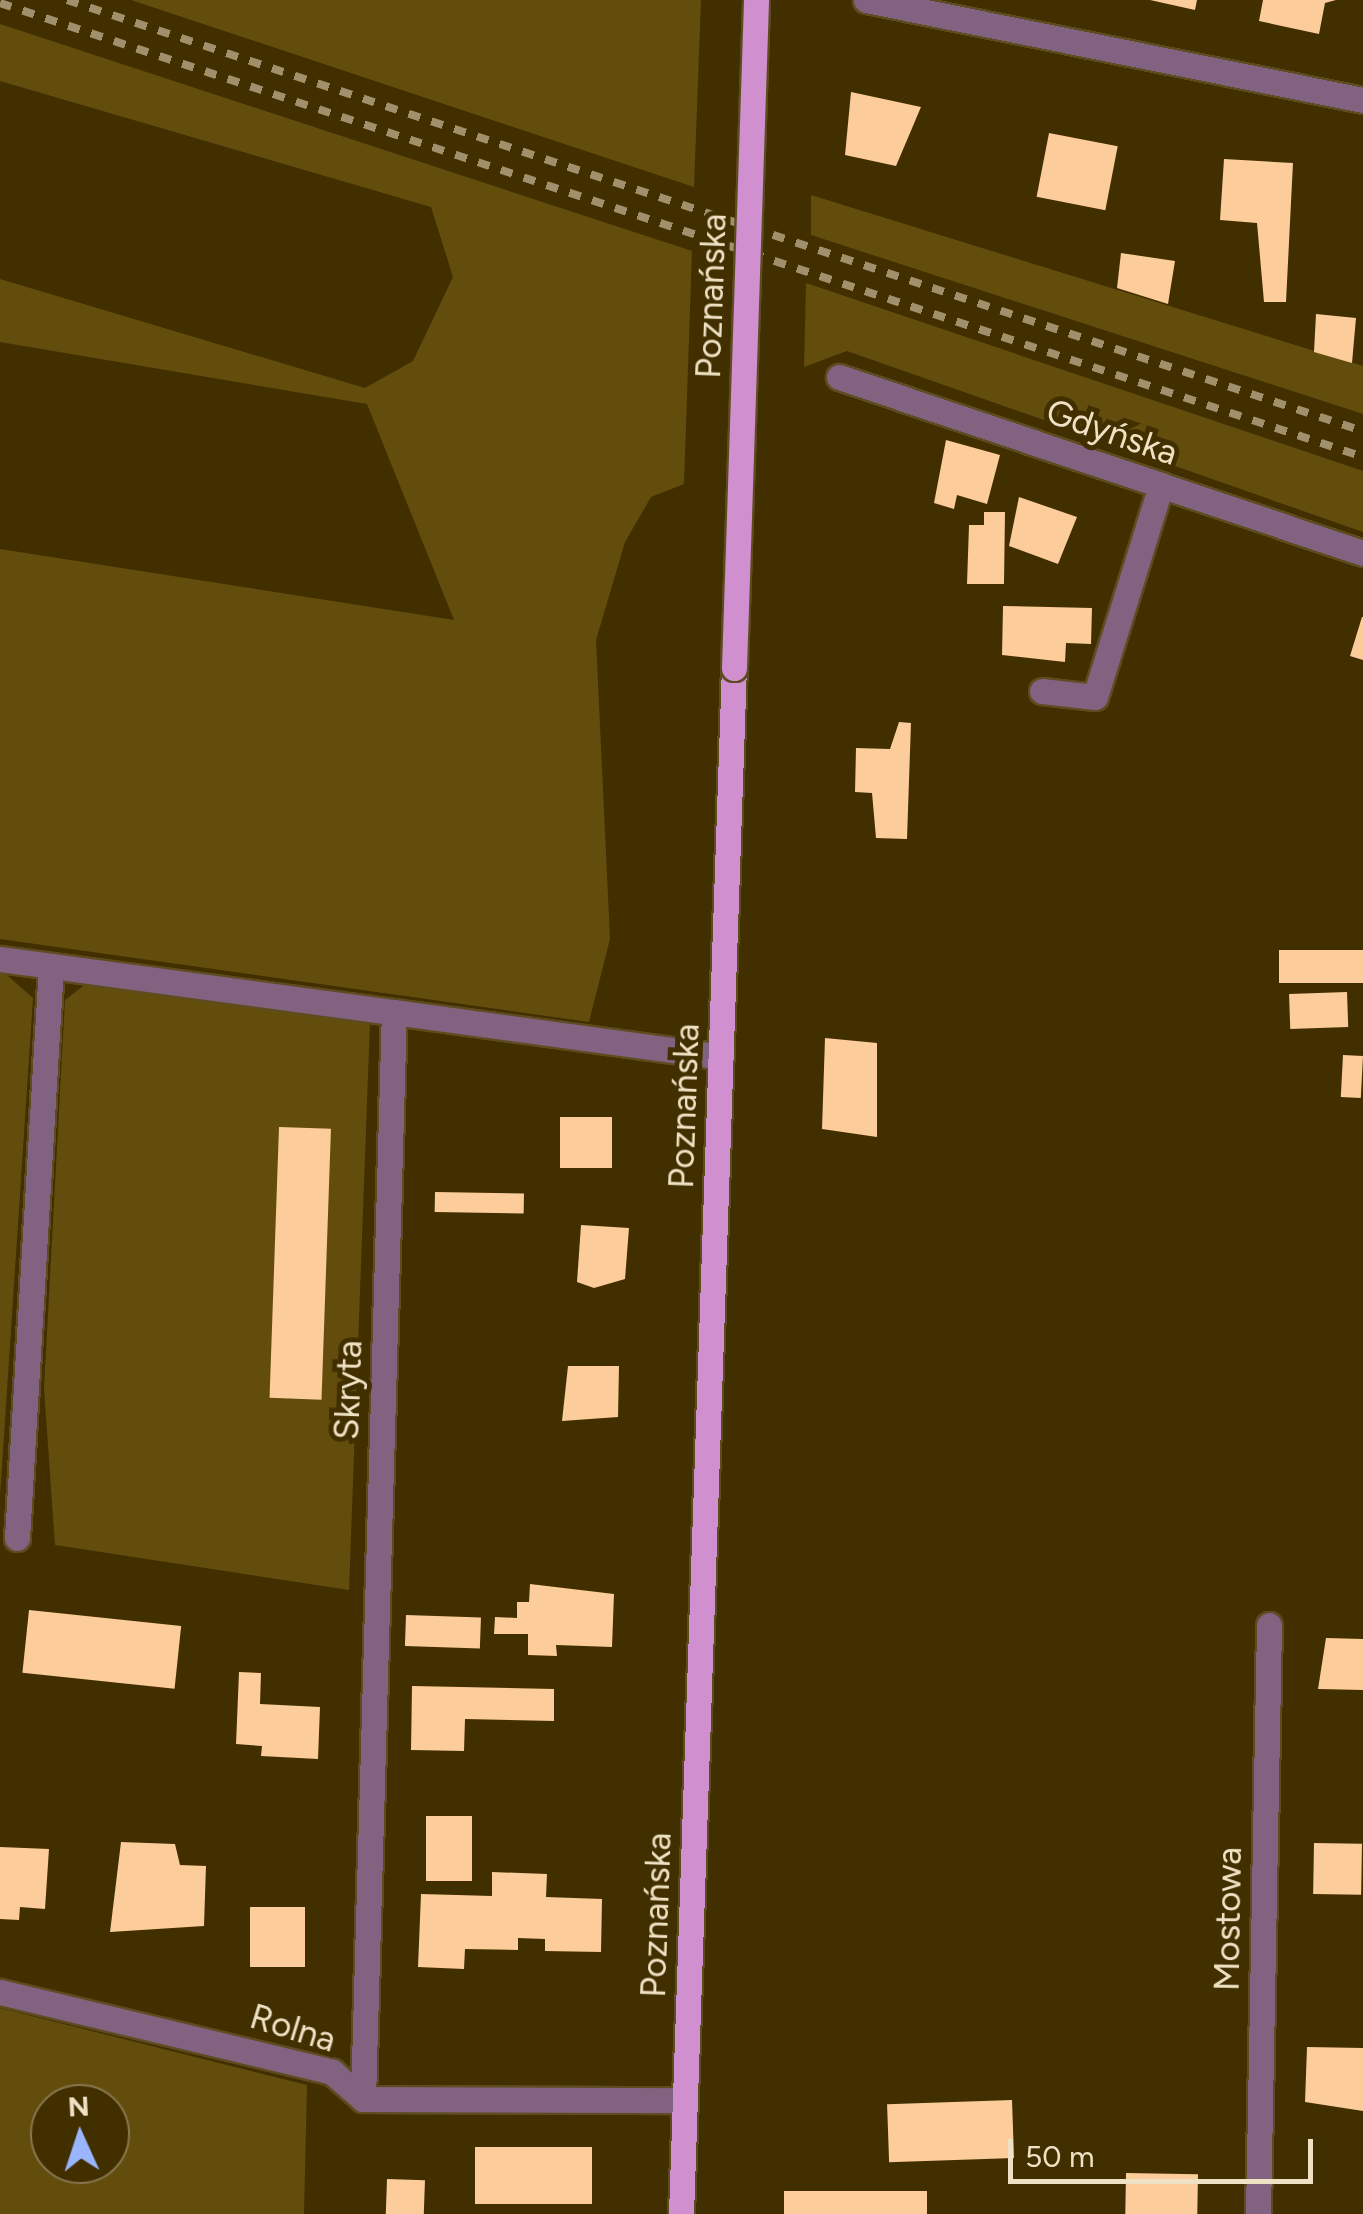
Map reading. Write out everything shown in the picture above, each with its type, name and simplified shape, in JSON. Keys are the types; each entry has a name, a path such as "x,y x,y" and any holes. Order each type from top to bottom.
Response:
{"main road":[{"name":"Poznańska","path":"681,2214 756,0"}],"street":[{"path":"866,0 1363,100"},
{"name":"Gdyńska","path":"839,377 1363,553"},
{"path":"1042,691 1096,697 1161,485"},
{"path":"0,959 720,1057"},
{"path":"17,1538 51,966"},
{"name":"Skryta","path":"363,2099 394,1012"},
{"name":"Mostowa","path":"1258,2214 1268,1625"},
{"name":"Rolna","path":"0,1992 332,2072 363,2099 685,2100"}],"shaded area":[{"path":"131,0 701,0 694,187"},
{"path":"0,24 692,251 684,484 651,497 625,542 596,640 610,939 589,1022 0,939 0,549 454,620 367,404 0,342 0,279 365,388 413,361 453,277 431,207 0,81"},
{"path":"811,195 1363,366 1363,414 811,235"},
{"path":"806,283 1363,471 1363,532 847,351 804,367"},
{"path":"0,969 33,998 0,1496"},
{"path":"87,983 370,1021 349,1590 55,1545 44,1388 65,1000"},
{"path":"0,2008 307,2085 304,2214 0,2214"}],"building":[{"path":"1150,0 1197,0 1195,10"},
{"path":"1263,0 1336,0 1325,3 1319,34 1259,21"},
{"path":"851,92 921,107 896,166 845,155"},
{"path":"1049,133 1118,146 1105,210 1037,197"},
{"path":"1224,159 1293,163 1286,302 1264,302 1257,223 1220,220"},
{"path":"1121,253 1175,261 1168,304 1117,288"},
{"path":"1316,314 1356,318 1352,363 1314,352"},
{"path":"946,440 1000,455 987,504 957,495 954,509 934,503"},
{"path":"1019,497 1077,517 1058,564 1009,546"},
{"path":"984,512 1005,512 1004,584 967,584 969,525 984,525"},
{"path":"1003,606 1092,608 1091,644 1066,643 1065,662 1002,655"},
{"path":"1363,617 1363,660 1350,656"},
{"path":"899,722 911,723 907,839 876,838 872,793 855,792 856,748 890,749"},
{"path":"1279,950 1363,950 1363,983 1279,983"},
{"path":"1347,992 1348,1027 1290,1029 1289,994"},
{"path":"825,1038 877,1043 877,1137 822,1129"},
{"path":"1343,1055 1363,1056 1361,1098 1341,1097"},
{"path":"560,1117 612,1117 612,1168 560,1168"},
{"path":"279,1127 331,1129 322,1400 270,1398"},
{"path":"435,1192 524,1194 524,1214 435,1212"},
{"path":"581,1225 629,1228 625,1279 594,1288 577,1282"},
{"path":"568,1366 619,1366 618,1417 562,1421"},
{"path":"530,1584 614,1594 612,1647 556,1645 557,1656 528,1655 528,1634 494,1634 495,1617 517,1618 517,1602 529,1602"},
{"path":"29,1610 181,1626 175,1689 22,1673"},
{"path":"406,1615 481,1618 480,1649 405,1646"},
{"path":"1326,1638 1363,1639 1363,1690 1318,1689"},
{"path":"239,1672 261,1673 260,1704 320,1707 318,1759 261,1756 262,1746 236,1744"},
{"path":"412,1686 554,1689 554,1721 465,1719 464,1751 411,1750"},
{"path":"426,1816 472,1816 472,1881 426,1881"},
{"path":"121,1842 175,1844 180,1865 206,1866 204,1926 110,1932"},
{"path":"1314,1843 1362,1844 1361,1895 1313,1894"},
{"path":"0,1847 49,1849 45,1909 20,1907 19,1920 0,1919"},
{"path":"492,1872 547,1874 546,1897 602,1899 601,1952 545,1951 545,1939 518,1938 518,1950 465,1949 464,1969 418,1967 421,1894 492,1896"},
{"path":"250,1907 305,1907 305,1967 250,1967"},
{"path":"1307,2047 1363,2048 1363,2111 1305,2102"},
{"path":"1012,2100 1014,2158 889,2162 887,2104"},
{"path":"475,2147 592,2147 592,2204 475,2204"},
{"path":"1126,2173 1198,2174 1197,2214 1125,2214"},
{"path":"387,2179 425,2180 424,2214 386,2214"},
{"path":"784,2191 927,2191 927,2214 784,2214"}],"railway":[{"path":"67,0 1363,431"},
{"path":"0,3 1363,457"}]}
